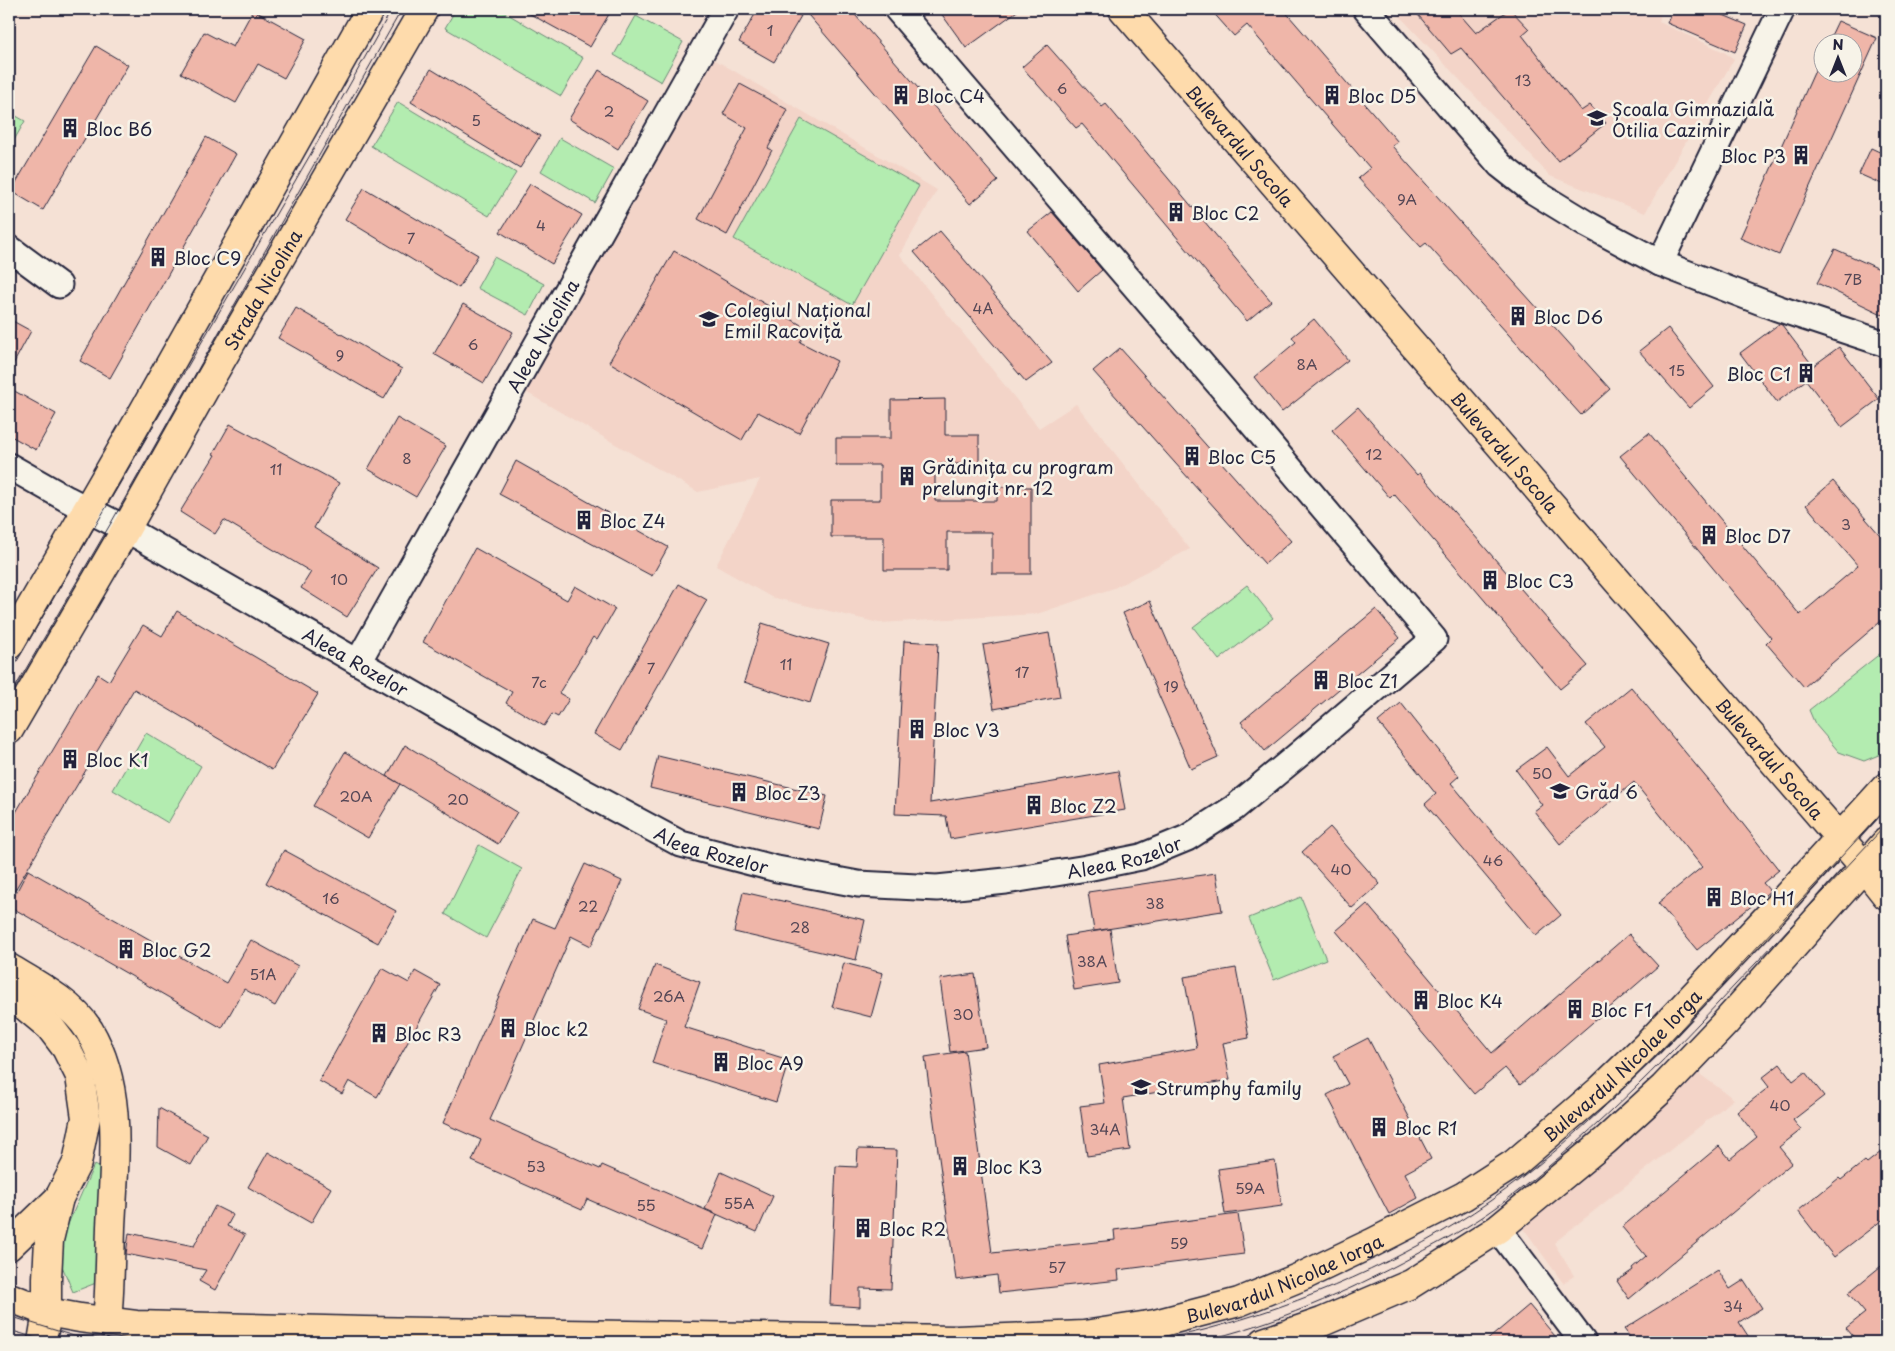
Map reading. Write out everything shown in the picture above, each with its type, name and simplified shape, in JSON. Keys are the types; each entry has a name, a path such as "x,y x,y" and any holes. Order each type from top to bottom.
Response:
{"main road":[{"path":"9,645 64,551 86,509 137,424 370,9"},
{"name":"Strada Nicolina","path":"9,730 424,9"},
{"name":"Bulevardul Socola","path":"1123,9 1840,839 1886,895"},
{"name":"Bulevardul Nicolae Iorga","path":"9,1297 47,1312 136,1325 226,1329 895,1341 1084,1335 1155,1324 1239,1302 1313,1271 1464,1196 1514,1163 1599,1091 1693,997 1840,839 1886,786"},
{"path":"1264,1342 1322,1322 1411,1284 1498,1229 1605,1141 1664,1087 1727,1021 1886,842"},
{"path":"9,968 42,988 72,1010 89,1030 107,1070 114,1116 107,1322"},
{"path":"9,997 26,1007 50,1027 66,1048 80,1076 86,1118 77,1163 59,1198 50,1240 47,1312 42,1342"},
{"path":"9,1246 59,1198"}],"street":[{"name":"Aleea Nicolina","path":"358,662 726,9"},
{"name":"Aleea Rozelor","path":"9,466 126,529 584,792 681,844 777,870 858,884 937,888 1006,881 1086,868 1141,856 1188,838 1234,808 1434,639 1223,389 896,9"},
{"path":"1366,9 1500,164 1533,192 1587,224 1660,263 1777,308 1886,344"},
{"path":"1660,263 1782,9"},
{"path":"9,248 58,285"},
{"path":"1498,1229 1583,1342"}],"shaded area":[{"name":"Școala Gimnazială Otilia Cazimir","path":"1393,9 1662,9 1659,22 1724,52 1734,59 1645,213 1550,176"},
{"path":"705,54 937,190 900,255 1039,428 1076,404 1190,549 1114,588 1037,614 879,623 771,597 716,566 760,479 698,492 512,384"},
{"path":"1690,1067 1734,1099 1554,1243 1574,1276 1563,1283 1517,1219"}],"green space":[{"path":"456,9 499,9 583,58 561,96 445,28"},
{"path":"636,16 683,42 661,82 614,55"},
{"path":"398,102 516,173 489,216 371,146"},
{"path":"9,112 25,121 9,149"},
{"path":"801,119 919,186 852,305 734,239"},
{"path":"560,138 614,169 595,203 541,171"},
{"path":"494,257 544,284 528,315 477,288"},
{"path":"1247,585 1273,618 1219,660 1193,627"},
{"path":"1886,649 1886,752 1864,761 1839,752 1815,724 1809,710"},
{"path":"146,733 201,766 168,823 113,790"},
{"path":"479,845 522,869 486,938 445,914"},
{"path":"1301,897 1326,959 1274,980 1249,918"},
{"path":"94,1165 100,1167 96,1283 73,1292 62,1266 61,1240"}],"building":[{"path":"521,9 612,9 590,47"},
{"path":"758,9 789,9 801,16 774,62 739,42"},
{"name":"Bloc C4","path":"803,9 850,9 998,181 970,204"},
{"path":"938,9 1020,9 966,48"},
{"path":"1210,9 1283,9 1398,142 1392,146 1610,389 1581,415 1426,243 1421,247 1358,178 1370,168 1247,25 1234,36"},
{"path":"1413,9 1455,9 1476,33 1510,9 1529,29 1522,35 1581,111 1590,105 1606,123 1558,161 1461,48 1451,54"},
{"path":"1673,9 1709,9 1747,25 1735,52 1667,23"},
{"path":"253,10 306,39 284,78 258,64 236,103 181,73 204,32 233,47"},
{"name":"Bloc P3","path":"1838,21 1877,38 1862,71 1862,32 1833,32"},
{"name":"Bloc C2","path":"1047,45 1102,107 1106,104 1271,301 1247,321 1082,124 1076,128 1022,67"},
{"name":"Bloc B6","path":"96,46 128,65 43,210 11,191"},
{"path":"431,69 540,136 520,168 411,102"},
{"path":"599,70 648,101 618,149 569,119"},
{"name":"Bloc P3","path":"1812,77 1812,82 1857,82 1779,255 1740,238"},
{"path":"740,84 788,110 768,148 772,150 727,235 698,219 747,128 723,114"},
{"name":"Bloc C9","path":"206,137 236,154 110,378 80,361"},
{"path":"1871,148 1886,155 1886,186 1859,174"},
{"path":"530,184 582,215 552,264 500,232"},
{"path":"364,188 478,255 459,288 345,219"},
{"path":"1052,212 1102,270 1078,291 1028,231"},
{"path":"940,231 1052,363 1026,382 914,252"},
{"path":"1835,249 1886,272 1886,316 1817,283"},
{"name":"Colegiul Național Emil Racoviță","path":"674,251 808,329 800,342 837,361 799,433 758,412 742,440 609,362"},
{"path":"463,304 513,332 484,383 434,354"},
{"path":"296,308 402,369 384,399 278,338"},
{"path":"9,319 31,331 9,372"},
{"path":"1314,319 1348,360 1282,412 1254,377 1296,342 1292,337"},
{"name":"Bloc C1","path":"1779,324 1782,325 1813,366 1839,347 1879,399 1842,427 1806,380 1777,402 1740,353"},
{"path":"1668,328 1714,387 1689,408 1639,351"},
{"name":"Bloc C5","path":"1120,348 1291,541 1265,564 1093,371"},
{"path":"9,388 56,414 36,450 9,435"},
{"name":"Grădinița cu program prelungit nr. 12","path":"945,399 945,435 979,435 979,464 935,464 935,501 997,501 997,487 1031,487 1031,574 992,574 992,532 947,532 947,570 884,570 884,537 831,537 831,500 880,500 880,465 836,465 836,438 891,438 891,400"},
{"name":"Bloc C3","path":"1358,407 1417,475 1420,473 1588,666 1560,689 1394,494 1390,498 1332,430"},
{"path":"397,418 446,446 416,497 368,469"},
{"path":"230,424 339,483 314,528 378,568 347,617 301,588 311,572 224,520 215,534 180,512 215,455 213,454"},
{"path":"1649,433 1800,615 1858,566 1806,505 1833,481 1886,542 1886,617 1804,687 1766,643 1771,638 1620,456"},
{"name":"Bloc Z4","path":"516,461 668,547 652,576 499,494"},
{"path":"475,548 567,600 575,586 615,609 597,640 593,637 559,693 569,699 558,717 552,714 544,726 506,703 512,692 423,642"},
{"path":"679,584 707,600 622,750 594,734"},
{"path":"1150,601 1218,757 1191,769 1123,613"},
{"name":"Bloc Z1","path":"1376,609 1400,638 1265,751 1241,722"},
{"path":"177,611 318,694 272,770 134,689 9,900 9,824 98,674 109,681 143,625 162,636"},
{"path":"762,623 829,644 810,703 744,682"},
{"path":"1049,633 1060,697 994,709 983,645"},
{"path":"904,641 938,643 930,803 1118,771 1125,810 950,839 946,816 895,814"},
{"path":"1631,687 1714,787 1779,870 1763,883 1770,891 1697,950 1658,903 1702,867 1634,782 1560,844 1534,811 1542,805 1516,770 1547,747 1569,776 1605,747 1586,724"},
{"path":"1401,703 1459,776 1451,783 1561,915 1536,936 1425,804 1436,794 1378,722"},
{"path":"405,745 517,812 498,844 387,776"},
{"path":"345,752 400,784 368,838 313,806"},
{"name":"Bloc Z3","path":"658,756 827,796 819,829 650,788"},
{"path":"1330,827 1380,884 1352,908 1302,852"},
{"path":"284,850 396,911 378,943 266,883"},
{"path":"585,864 622,881 591,946 571,936 490,1120 600,1169 602,1165 717,1215 702,1249 587,1199 582,1210 472,1161 481,1140 443,1123 533,919 555,928"},
{"name":"Bloc G2","path":"28,870 226,983 251,940 298,966 275,1006 244,989 222,1028 9,906"},
{"path":"1216,873 1222,911 1094,931 1088,892"},
{"path":"743,892 865,920 856,960 734,932"},
{"path":"1367,904 1492,1053 1629,934 1658,966 1520,1085 1505,1068 1474,1094 1336,931"},
{"path":"1110,929 1118,983 1074,990 1065,936"},
{"path":"844,963 883,973 871,1017 832,1007"},
{"name":"Bloc A9","path":"655,965 700,982 684,1027 789,1060 776,1102 652,1063 666,1019 638,1009"},
{"name":"Bloc R3","path":"382,968 409,983 415,971 440,985 377,1097 349,1081 342,1094 319,1081"},
{"path":"1236,968 1249,1038 1223,1043 1230,1080 1123,1098 1130,1150 1087,1156 1080,1106 1105,1103 1099,1065 1197,1048 1184,977"},
{"path":"975,974 986,1047 950,1052 940,979"},
{"name":"Bloc R1","path":"1368,1038 1431,1159 1405,1173 1418,1198 1389,1214 1327,1095 1348,1084 1333,1056"},
{"path":"965,1051 992,1253 1115,1240 1114,1230 1238,1214 1244,1254 1118,1270 1119,1280 999,1293 997,1275 956,1280 925,1057"},
{"path":"1780,1064 1793,1081 1805,1072 1824,1096 1793,1120 1801,1130 1779,1147 1792,1163 1629,1299 1617,1281 1633,1270 1632,1268 1646,1256 1622,1227 1719,1146 1730,1159 1757,1137 1737,1112 1769,1087 1762,1078"},
{"path":"159,1108 208,1135 191,1165 158,1147"},
{"path":"1886,1148 1886,1217 1834,1257 1798,1211 1839,1178 1841,1180 1865,1161 1867,1163"},
{"name":"Bloc R2","path":"858,1149 897,1150 891,1289 860,1288 860,1307 830,1305 836,1166 857,1167"},
{"path":"268,1152 331,1188 311,1223 248,1187"},
{"path":"1275,1161 1282,1206 1225,1214 1218,1169"},
{"path":"721,1172 773,1196 757,1232 705,1209"},
{"path":"215,1206 233,1215 227,1226 245,1235 215,1290 199,1281 206,1270 126,1254 129,1233 194,1246"},
{"path":"1886,1262 1886,1342 1858,1342 1846,1328 1865,1313 1848,1293"},
{"path":"1718,1270 1730,1289 1744,1280 1762,1308 1739,1322 1752,1342 1634,1342 1624,1329"},
{"path":"1529,1305 1560,1342 1485,1342"}],"tram line":[{"path":"9,675 313,150 392,9"},
{"path":"9,698 111,523 402,9"},
{"path":"1144,1342 1204,1330 1242,1319 1279,1307 1353,1278 1423,1243 1457,1223 1522,1178 1582,1127 1639,1073 1886,808"},
{"path":"1198,1342 1282,1317 1336,1295 1435,1245 1497,1207 1561,1156 1650,1073 1886,825"},
{"path":"9,1316 74,1336 155,1342"},
{"path":"9,1330 50,1342"}],"place":[{"name":"Bloc C4","path":"901,95"},
{"name":"Bloc D5","path":"1332,95"},
{"name":"Școala Gimnazială Otilia Cazimir","path":"1597,118"},
{"name":"Bloc B6","path":"70,128"},
{"name":"Bloc P3","path":"1801,155"},
{"name":"Bloc C2","path":"1176,212"},
{"name":"Bloc C9","path":"158,257"},
{"name":"Bloc D6","path":"1518,316"},
{"name":"Colegiul Național Emil Racoviță","path":"709,319"},
{"name":"Bloc C1","path":"1806,373"},
{"name":"Bloc C5","path":"1192,456"},
{"name":"Grădinița cu program prelungit nr. 12","path":"907,476"},
{"name":"Bloc Z4","path":"584,520"},
{"name":"Bloc D7","path":"1709,535"},
{"name":"Bloc C3","path":"1490,580"},
{"name":"Bloc Z1","path":"1321,680"},
{"name":"Bloc V3","path":"917,729"},
{"name":"Bloc K1","path":"70,759"},
{"name":"Grăd 6","path":"1560,791"},
{"name":"Bloc Z3","path":"739,792"},
{"name":"Bloc Z2","path":"1034,805"},
{"name":"Bloc H1","path":"1714,897"},
{"name":"Bloc G2","path":"126,949"},
{"name":"Bloc K4","path":"1421,1000"},
{"name":"Bloc F1","path":"1575,1009"},
{"name":"Bloc k2","path":"508,1028"},
{"name":"Bloc R3","path":"379,1033"},
{"name":"Bloc A9","path":"721,1062"},
{"name":"Strumphy family","path":"1141,1087"},
{"name":"Bloc R1","path":"1379,1127"},
{"name":"Bloc K3","path":"960,1166"},
{"name":"Bloc R2","path":"863,1228"}]}
